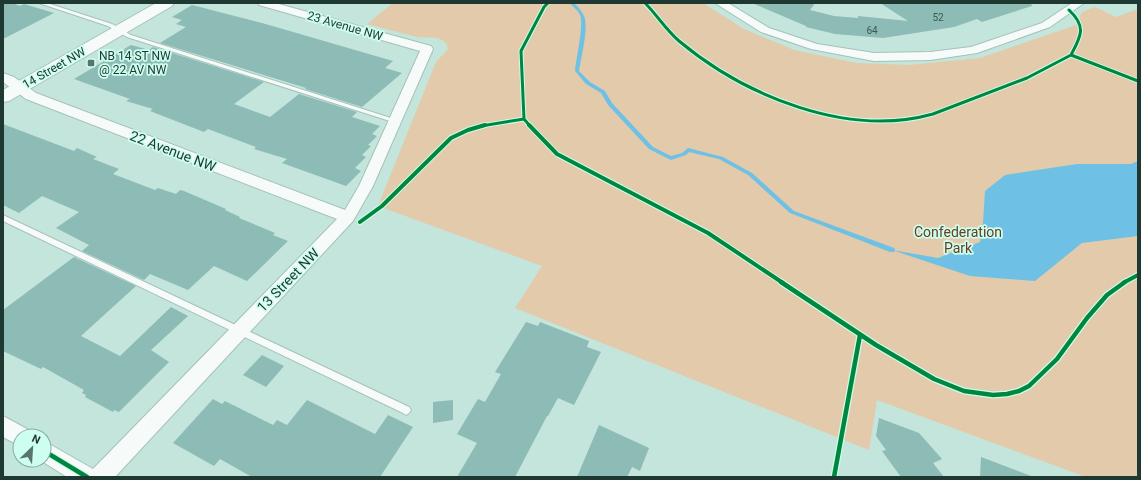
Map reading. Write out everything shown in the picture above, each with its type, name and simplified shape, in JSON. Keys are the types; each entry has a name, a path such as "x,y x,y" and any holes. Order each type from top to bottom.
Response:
{"main road":[{"name":"14 Street NW","path":"3,97 167,3"}],"street":[{"name":"23 Avenue NW","path":"263,3 427,49"},
{"path":"720,3 765,30 815,47 874,57 930,56 973,50 1046,25 1079,3"},
{"name":"13 Street NW","path":"100,477 348,217 366,186 427,49"},
{"name":"22 Avenue NW","path":"3,77 10,80 31,96 348,217"},
{"path":"3,426 12,431"},
{"path":"52,456 87,477"}],"lane":[{"path":"42,3 110,25 129,36 395,121"},
{"path":"3,218 406,410"}],"green space":[{"name":"Confederation Park","path":"393,3 703,3 744,29 794,50 857,63 909,65 980,58 1076,25 1082,12 1095,7 1116,17 1138,9 1138,477 1086,477 877,400 869,450 515,308 542,266 378,206 436,62 448,49 444,41 437,38 417,37 367,24"}],"water":[{"path":"1138,161 1138,236 1082,243 1035,281 970,276 892,250 938,258 980,242 985,191 1005,175 1077,164 1131,164"}],"building":[{"path":"3,3 12,3 20,6 24,4 54,13 3,39"},
{"path":"752,3 815,3 810,10 834,16 858,18 858,16 908,21 880,3 1031,3 1032,6 982,22 977,19 954,27 883,38 835,34 806,27"},
{"path":"192,5 262,23 393,61 385,68 402,73 362,107 160,43 186,27 176,24 182,20 172,17"},
{"path":"131,45 149,50 153,47 264,82 234,104 270,117 299,94 357,112 352,117 380,126 372,134 377,136 368,145 371,146 362,155 366,157 355,168 361,171 346,186 282,163 287,159 254,149 256,147 208,129 204,132 150,111 153,109 126,101 130,99 74,79"},
{"path":"3,124 74,151 77,148 97,157 93,159 119,169 113,174 155,190 158,188 176,194 180,190 184,191 226,209 225,210 240,217 239,218 275,233 273,235 288,241 247,281 214,266 188,290 150,274 144,280 82,251 89,245 56,228 79,212 42,196 19,213 3,205"},
{"path":"74,257 136,286 81,336 120,356 171,307 188,316 151,350 169,362 119,412 114,410 113,412 85,397 86,395 82,393 84,390 43,367 41,369 3,351 3,310"},
{"path":"526,322 538,326 540,322 589,341 587,347 601,352 574,405 558,398 515,477 457,477 477,443 457,434 478,399 485,402 501,374 495,372"},
{"path":"262,355 284,366 266,387 243,375"},
{"path":"213,399 222,404 225,401 273,425 277,420 287,425 307,400 375,434 388,415 413,427 380,477 252,477 220,459 214,466 173,443"},
{"path":"453,400 453,420 433,423 433,402"},
{"path":"879,418 919,433 942,459 933,463 944,477 901,477 882,451 886,450 876,436"},
{"path":"599,425 649,448 640,471 632,467 627,477 577,477"},
{"path":"981,457 1031,476 980,477"}],"waterway":[{"path":"572,3 581,13 583,19 577,71 588,83 603,92 610,104 651,148 671,158 684,154 688,150 721,158 750,174 792,212 892,250"}],"cycle path":[{"path":"548,3 544,7 521,51 524,119 557,154 708,233 876,345 934,379 964,391 993,395 1007,394 1019,391 1029,386 1057,359 1087,318 1107,295 1127,280 1138,275"},
{"path":"645,3 679,41 703,60 760,93 792,105 824,114 857,119 889,121 933,114 971,98 1027,78 1071,55"},
{"path":"1069,10 1079,21 1081,26 1080,37 1071,55 1138,81"},
{"path":"360,222 382,206 451,138 459,133 477,127 524,119"},
{"path":"834,477 860,335"},
{"path":"52,456 87,477"}],"place":[{"name":"NB 14 ST NW @ 22 AV NW","path":"91,63"}]}
